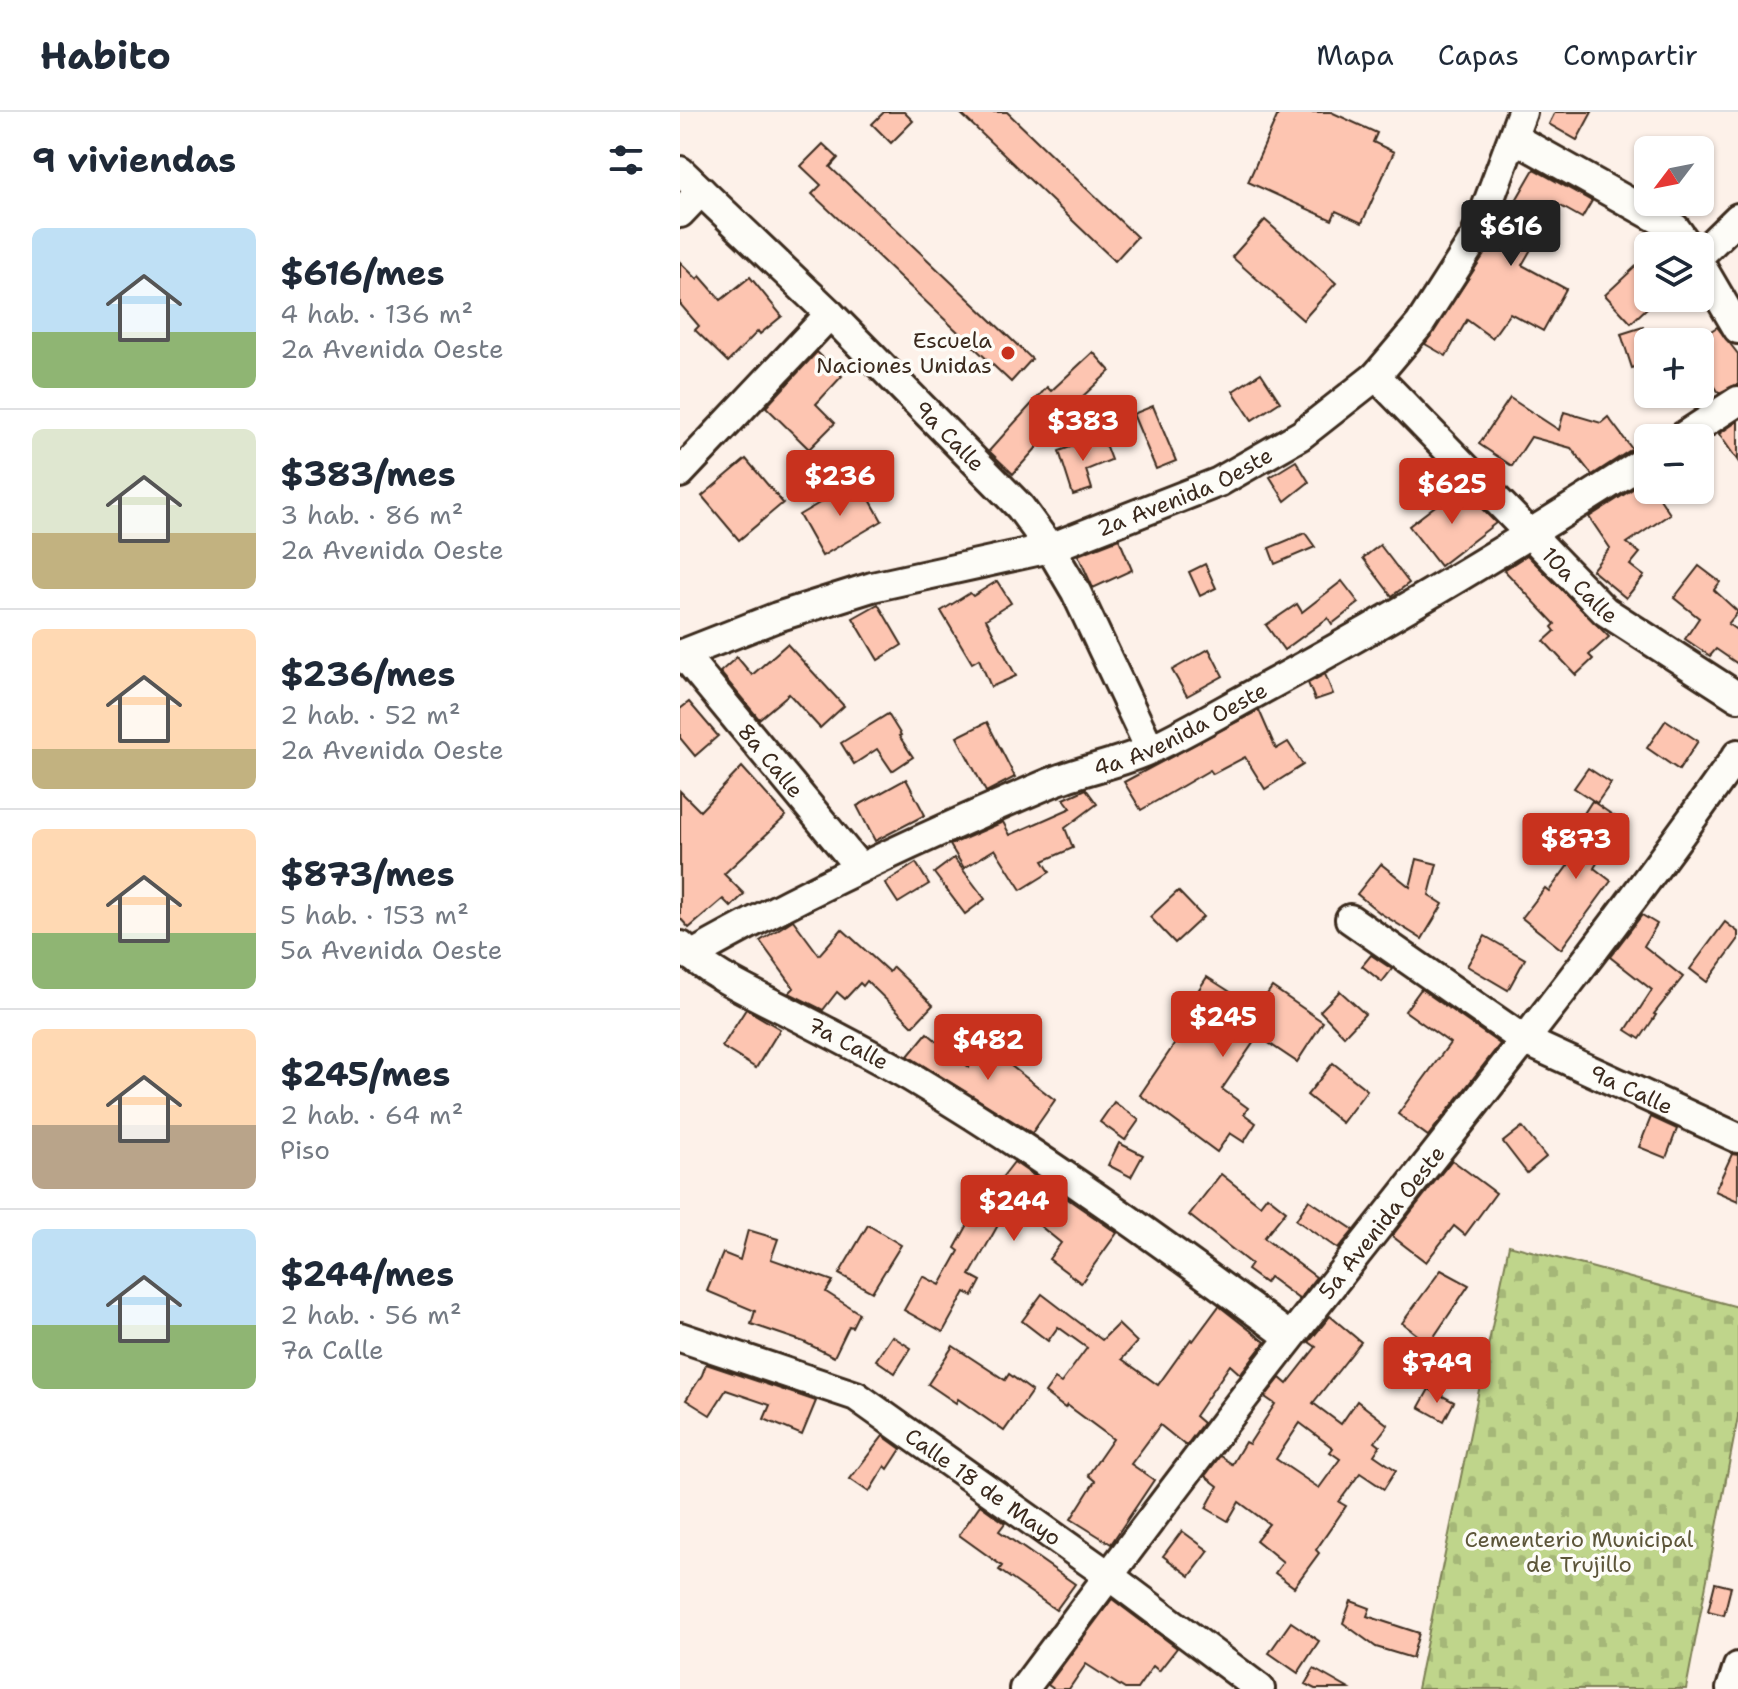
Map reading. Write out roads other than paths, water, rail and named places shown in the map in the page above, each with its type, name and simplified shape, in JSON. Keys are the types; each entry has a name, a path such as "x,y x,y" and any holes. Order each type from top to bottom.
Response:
{"street":[{"path":"1518,125 1678,232"},
{"name":"2a Avenida Oeste","path":"682,654 777,617 872,587 1050,548 1219,482 1301,435 1376,376 1420,324 1475,238 1518,125"},
{"name":"9a Calle","path":"680,171 830,314 1020,507 1050,548 1076,592 1150,749"},
{"path":"680,213 701,191"},
{"path":"1714,241 1738,218"},
{"path":"1714,288 1738,329"},
{"path":"680,473 830,314"},
{"name":"10a Calle","path":"1376,376 1605,611 1738,697"},
{"path":"1703,424 1738,401"},
{"name":"4a Avenida Oeste","path":"686,950 859,867 1054,781 1150,749 1315,660 1530,535 1634,468"},
{"name":"8a Calle","path":"682,654 859,867"},
{"name":"5a Avenida Oeste","path":"1024,1689 1290,1337 1669,852 1738,754"},
{"name":"9a Calle","path":"1350,919 1524,1040 1738,1138"},
{"name":"7a Calle","path":"686,950 754,995 879,1058 989,1124 1122,1213 1290,1337"},
{"name":"Calle 18 de Mayo","path":"680,1337 856,1396 1108,1575 1260,1689"},
{"path":"1731,1689 1738,1667"}],"place":[{"name":"Escuela Naciones Unidas","path":"1008,353"}],"park label":[{"name":"Cementerio Municipal de Trujillo","path":"1579,1552"}]}
